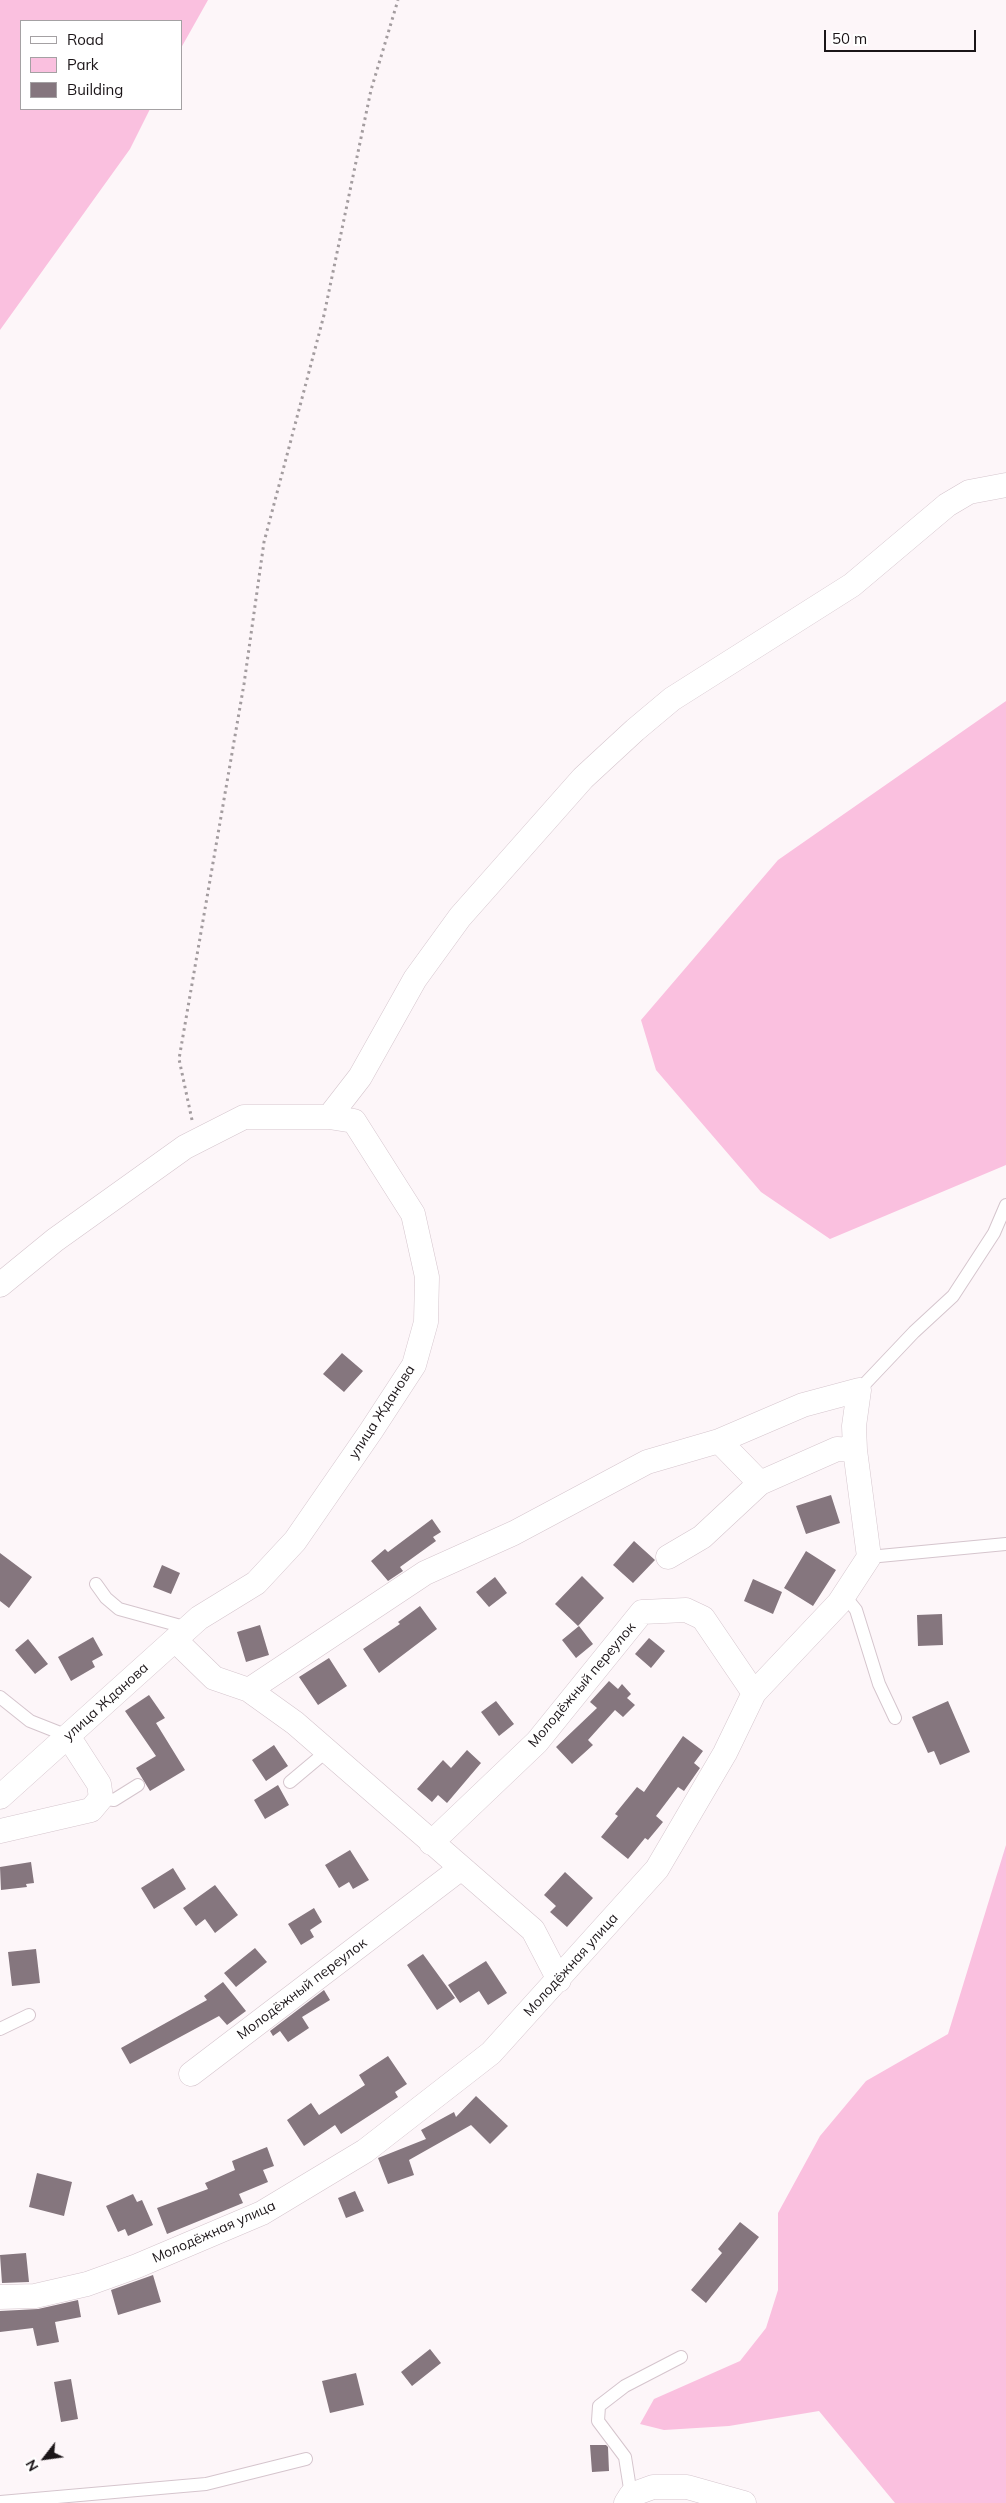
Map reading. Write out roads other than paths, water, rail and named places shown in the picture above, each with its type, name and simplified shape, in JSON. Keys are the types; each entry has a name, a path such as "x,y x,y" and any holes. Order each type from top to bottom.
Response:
{"street":[{"path":"329,1117 360,1077 414,979 460,917 583,778 672,699 852,585 948,505 969,492 1006,486"},
{"name":"улица Жданова","path":"0,1284 55,1240 197,1141 244,1117 329,1117 354,1121 413,1214 427,1277 426,1322 414,1365 295,1541 256,1583 199,1618 3,1795"},
{"path":"249,1690 425,1573 514,1533 647,1462 720,1442 803,1405 858,1390 854,1426 855,1450 869,1557"},
{"path":"720,1442 760,1483"},
{"path":"668,1558 702,1537 760,1483 837,1449 855,1450"},
{"name":"Молодёжная улица","path":"0,2297 35,2296 87,2284 137,2266 262,2213 365,2151 491,2053 559,1980 657,1869 725,1753 754,1693 844,1595 869,1557"},
{"name":"Молодёжный переулок","path":"431,1843 536,1742 642,1612 686,1610 703,1618 754,1693"},
{"path":"182,1634 214,1678 249,1690 295,1723 533,1930 559,1980"},
{"path":"3,1795 0,1810 3,1831 91,1810 100,1798 99,1784 68,1736"},
{"name":"Молодёжный переулок","path":"191,2074 460,1868"},
{"path":"629,2499 653,2487 687,2487 744,2503"}],"lane":[{"path":"858,1390 914,1332 953,1296 994,1233 1006,1204"},
{"path":"869,1557 1006,1544"},
{"path":"96,1584 106,1598 119,1609 182,1634"},
{"path":"844,1595 856,1610 879,1684 895,1718"},
{"path":"0,1697 30,1721 68,1736"},
{"path":"290,1782 327,1751"},
{"path":"100,1798 114,1800 138,1784"},
{"path":"0,2029 29,2015"},
{"path":"629,2499 625,2457 598,2421 599,2406 625,2386 681,2357"},
{"path":"0,2502 206,2484 306,2459"}]}
